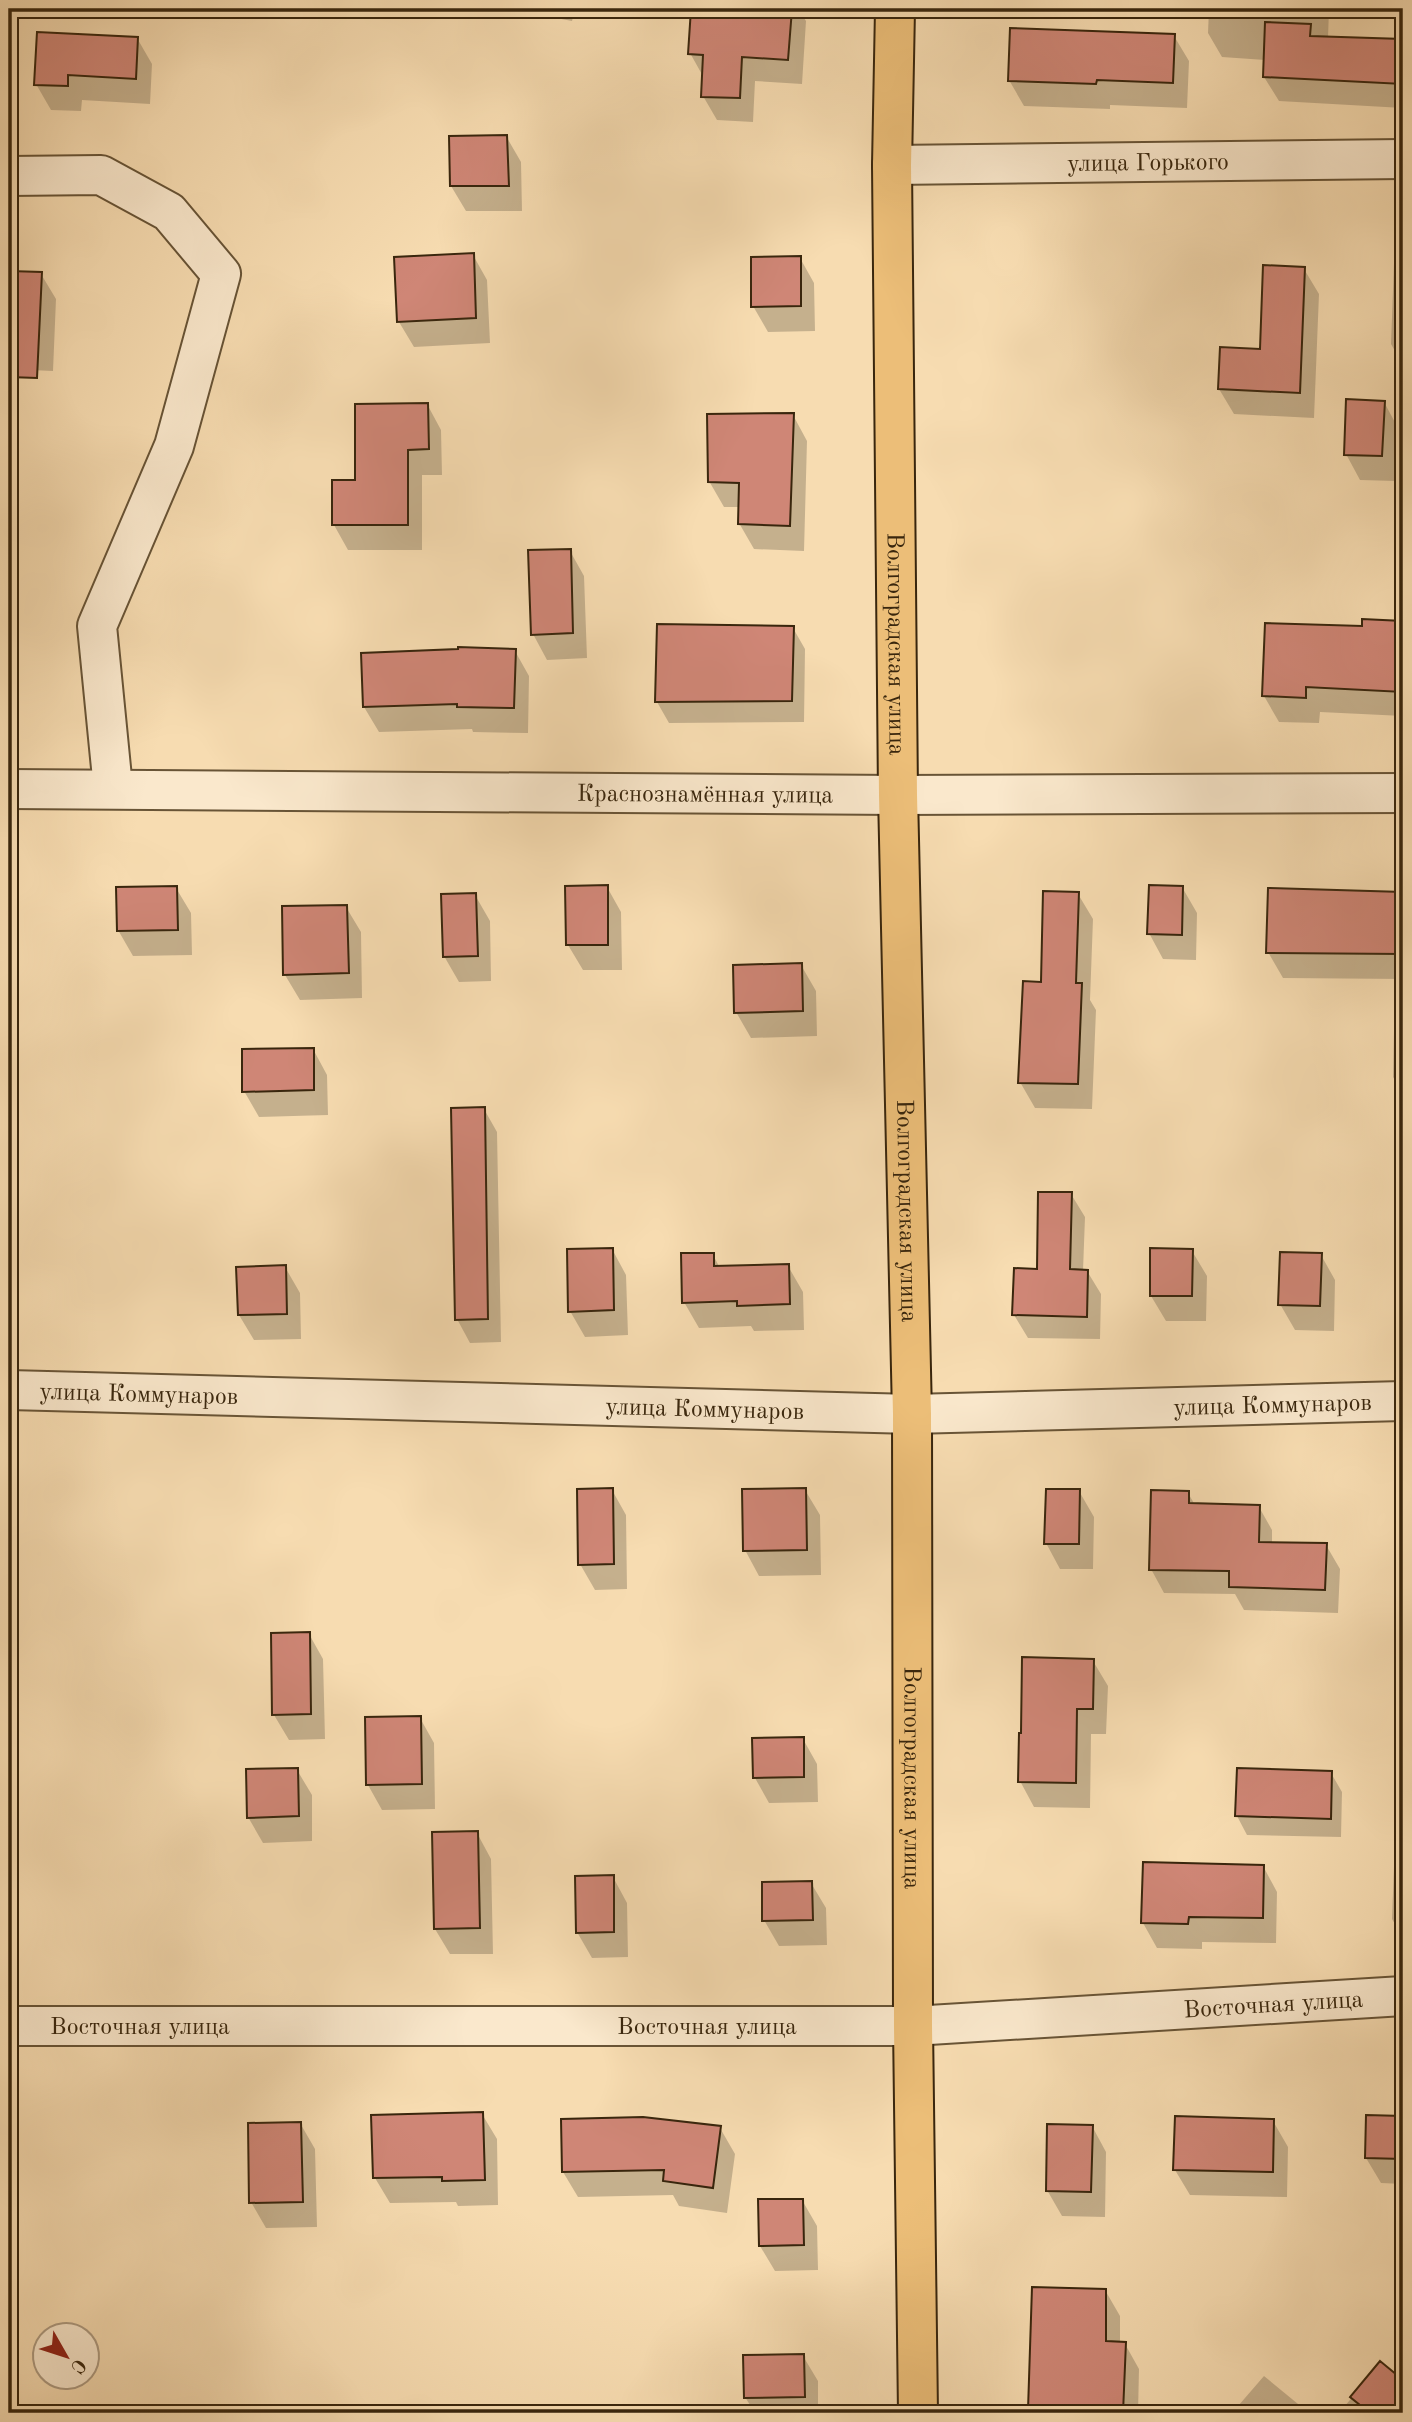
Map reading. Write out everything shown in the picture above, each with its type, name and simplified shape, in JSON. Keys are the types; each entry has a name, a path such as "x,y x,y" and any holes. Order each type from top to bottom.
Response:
{"main road":[{"name":"Волгоградская улица","path":"895,9 892,165 898,795 912,1414 913,2026 918,2413"}],"street":[{"name":"улица Горького","path":"892,165 1403,159"},
{"path":"9,176 101,175 169,212 221,274 174,446 97,626 113,788"},
{"name":"Краснознамённая улица","path":"9,789 898,795 1403,793"},
{"name":"улица Коммунаров","path":"9,1390 912,1414 1403,1401"},
{"name":"Восточная улица","path":"9,2026 913,2026 1403,1996"}],"building":[{"path":"691,9 792,9 788,60 742,57 740,98 701,97 703,55 688,54"},
{"path":"1265,22 1311,24 1310,36 1403,39 1403,84 1263,77"},
{"path":"1010,28 1175,34 1173,83 1008,81"},
{"path":"37,32 138,37 136,79 68,75 68,86 34,85"},
{"path":"507,135 509,186 450,186 449,136"},
{"path":"474,253 476,318 397,322 394,257"},
{"path":"801,256 801,306 751,307 751,257"},
{"path":"1263,265 1305,267 1300,393 1218,389 1220,347 1260,349"},
{"path":"9,271 42,272 37,378 9,377"},
{"path":"1346,399 1385,401 1382,456 1344,455"},
{"path":"428,403 429,449 408,450 408,525 332,525 332,480 355,480 355,404"},
{"path":"794,413 790,526 738,524 739,483 708,482 707,414"},
{"path":"571,549 573,633 531,635 528,550"},
{"path":"1362,619 1403,621 1403,692 1306,687 1306,698 1262,696 1265,623 1362,626"},
{"path":"657,624 794,626 792,701 655,702"},
{"path":"458,647 516,649 514,708 457,707 457,704 363,707 361,653"},
{"path":"608,885 608,945 566,945 565,886"},
{"path":"1149,885 1183,886 1182,935 1147,934"},
{"path":"177,886 178,930 117,931 116,887"},
{"path":"1268,888 1403,892 1403,954 1266,953"},
{"path":"1043,891 1079,892 1076,983 1082,983 1078,1084 1018,1083 1023,981 1041,982"},
{"path":"476,893 478,956 443,957 441,894"},
{"path":"347,905 349,973 283,975 282,906"},
{"path":"802,963 803,1011 734,1013 733,965"},
{"path":"314,1048 314,1090 242,1092 242,1049"},
{"path":"485,1107 488,1319 455,1320 451,1108"},
{"path":"1038,1192 1072,1192 1070,1269 1088,1270 1087,1317 1012,1315 1014,1268 1037,1269"},
{"path":"613,1248 614,1310 568,1312 567,1249"},
{"path":"1150,1248 1193,1249 1192,1296 1150,1296"},
{"path":"1280,1252 1322,1253 1320,1306 1278,1305"},
{"path":"681,1253 714,1253 714,1266 789,1264 790,1304 737,1306 737,1301 682,1303"},
{"path":"286,1265 287,1314 238,1315 236,1267"},
{"path":"613,1488 614,1564 578,1565 577,1489"},
{"path":"806,1488 807,1550 743,1551 742,1489"},
{"path":"1046,1489 1080,1489 1079,1544 1044,1544"},
{"path":"1151,1490 1189,1491 1189,1503 1260,1505 1259,1542 1327,1543 1325,1590 1229,1587 1229,1571 1149,1570"},
{"path":"310,1632 311,1714 272,1715 271,1633"},
{"path":"1022,1657 1094,1659 1093,1709 1077,1709 1076,1783 1018,1782"},
{"path":"421,1716 422,1784 366,1785 365,1717"},
{"path":"804,1737 804,1777 753,1778 752,1738"},
{"path":"298,1768 299,1816 247,1818 246,1769"},
{"path":"1237,1768 1332,1771 1331,1819 1235,1816"},
{"path":"478,1831 480,1928 434,1929 432,1832"},
{"path":"1143,1862 1264,1865 1263,1918 1189,1917 1188,1924 1141,1923"},
{"path":"614,1875 614,1932 576,1933 575,1876"},
{"path":"812,1881 813,1920 762,1921 762,1882"},
{"path":"483,2112 485,2180 442,2181 442,2177 373,2178 371,2115"},
{"path":"1366,2115 1403,2116 1403,2159 1365,2158"},
{"path":"1175,2116 1274,2119 1273,2172 1173,2170"},
{"path":"643,2117 721,2126 713,2188 663,2181 664,2170 562,2172 561,2119"},
{"path":"301,2122 303,2202 249,2203 248,2123"},
{"path":"1047,2124 1093,2125 1091,2192 1046,2191"},
{"path":"758,2199 803,2199 804,2245 759,2246"},
{"path":"1032,2287 1106,2289 1106,2341 1126,2342 1123,2413 1028,2410"},
{"path":"804,2354 805,2397 744,2398 743,2355"},
{"path":"1380,2361 1403,2380 1403,2413 1370,2413 1350,2397"}]}
